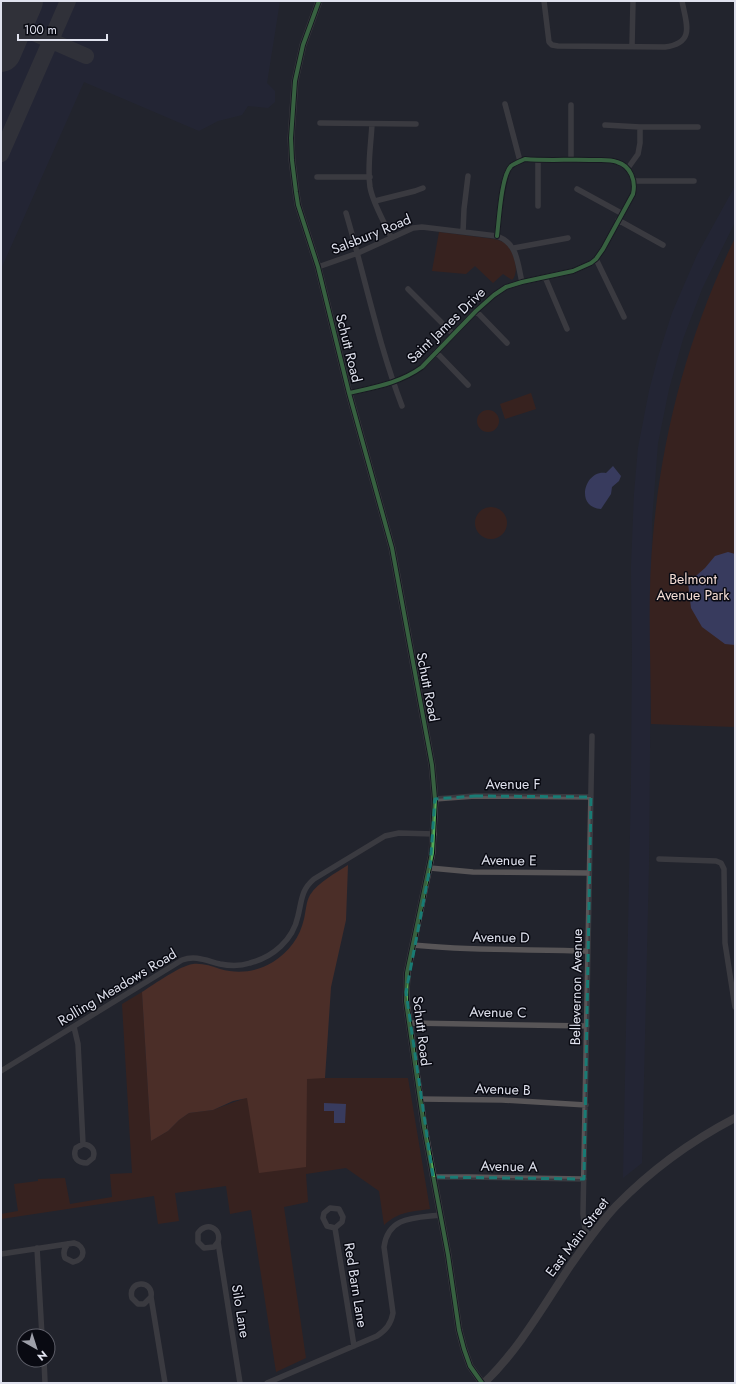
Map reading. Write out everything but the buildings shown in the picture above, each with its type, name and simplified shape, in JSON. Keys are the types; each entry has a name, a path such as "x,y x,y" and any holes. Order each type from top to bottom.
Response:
{"main road":[{"name":"East Main Street","path":"483,1383 496,1372 516,1346 591,1237 616,1206 641,1182 674,1155 706,1134 735,1118"}],"street":[{"name":"Schutt Road","path":"319,1 306,37 295,81 291,138 292,160 298,205 318,267 349,393 392,548 429,750 435,799 434,834 430,868 406,982 406,1001 420,1099 460,1330 464,1349 470,1366 483,1383"},
{"path":"544,1 549,42 552,45 665,47 674,46 681,42 686,36 687,28 682,1"},
{"path":"632,46 633,1"},
{"path":"505,104 520,161"},
{"path":"571,104 571,160"},
{"path":"320,123 416,124"},
{"path":"372,124 370,188 391,237"},
{"path":"605,126 698,127"},
{"path":"628,168 638,154 640,127"},
{"path":"497,236 504,178 511,166 520,161 525,159 618,162 628,168 635,186 633,194 596,259 624,317"},
{"path":"538,160 538,206"},
{"path":"463,232 468,176"},
{"path":"317,177 370,177"},
{"path":"634,181 694,181"},
{"path":"375,201 422,188"},
{"path":"577,189 621,213"},
{"path":"346,213 358,253 373,318 393,383 402,406"},
{"path":"618,220 663,244"},
{"name":"Salsbury Road","path":"318,267 358,253 413,228 422,227 497,236 506,240 514,248"},
{"path":"522,282 514,248 568,238"},
{"name":"Saint James Drive","path":"349,393 393,383 414,373 422,367 476,311 494,295 506,287 573,271 591,263 596,259"},
{"path":"545,277 567,329"},
{"path":"408,289 453,334"},
{"path":"476,311 507,343"},
{"path":"436,352 468,385"},
{"name":"Bellevernon Avenue","path":"591,1237 584,1225 584,1179 592,736"},
{"name":"Avenue F","path":"435,799 475,796 591,797"},
{"name":"Rolling Meadows Road","path":"1,1071 182,960 198,958 234,966 250,964 266,957 281,946 292,933 298,918 304,891 309,883 314,879 385,836 399,833 434,834"},
{"path":"659,859 716,861 722,863 724,869 725,944 735,1007"},
{"name":"Avenue E","path":"430,868 473,872 589,873"},
{"name":"Avenue D","path":"413,945 473,949 588,951"},
{"name":"Avenue C","path":"409,1023 587,1026"},
{"path":"74,1027 78,1044 83,1144"},
{"name":"Avenue B","path":"420,1099 502,1100 586,1105"},
{"name":"Avenue A","path":"433,1178 469,1176 584,1179"},
{"path":"267,1383 377,1336 383,1332 392,1318 392,1302 384,1247 388,1233 401,1221 440,1215"},
{"name":"Silo Lane","path":"218,1242 211,1248 204,1248 198,1242 198,1233 207,1226 218,1232 218,1242 240,1383"},
{"name":"Red Barn Lane","path":"335,1228 354,1346"},
{"path":"1,1254 68,1244"},
{"path":"36,1248 41,1328"},
{"path":"151,1297 165,1383"},
{"path":"44,1368 45,1383"}],"highlighted area":[{"path":"475,796 591,797 584,1179 433,1177 406,992 430,868 435,799"}],"shaded area":[{"path":"1,1 280,1 267,83 275,91 275,102 268,108 248,106 242,115 218,121 199,131 84,82 1,269"},
{"path":"735,186 735,222 702,289 683,339 669,389 658,443 652,521 649,863 642,1163 623,1178 631,785 631,567 634,494 638,448 649,391 672,313 697,255"},
{"path":"348,865 346,920 331,987 325,1078 307,1079 306,1167 259,1173 247,1098 233,1101 213,1110 189,1113 168,1131 151,1141 142,992 187,965 203,964 227,971 240,972 254,970 273,962 289,949 297,938 302,926 310,895 313,890"}],"green space":[{"path":"439,232 494,239 506,244 514,257 516,267 516,272 512,280 503,274 493,283 475,266 466,274 432,271"},
{"name":"Belmont Avenue Park","path":"735,238 735,727 651,724 651,559 657,497 663,459 680,384 691,346 704,310"},
{"path":"531,393 536,409 505,419 500,404"},
{"path":"488,410 496,413 499,421 496,429 488,432 480,429 477,421 480,413"},
{"path":"488,507 494,507 504,514 507,523 506,529 500,536 494,539 488,539 478,532 475,526 475,520 482,510"},
{"path":"142,992 151,1141 168,1131 189,1113 213,1110 307,1078 408,1078 430,1209 400,1215 384,1225 379,1191 346,1168 306,1174 308,1202 284,1207 306,1358 276,1372 251,1210 230,1214 226,1186 175,1193 179,1221 158,1224 154,1196 1,1219 1,1214 18,1211 14,1184 38,1181 38,1179 65,1178 70,1204 112,1197 110,1174 132,1173 122,1004"}],"water":[{"path":"613,466 621,476 619,481 612,487 611,494 601,509 593,507 587,502 585,496 588,482 599,473 606,473"},
{"path":"728,552 735,554 735,645 725,644 702,627 691,608 688,583 705,568 715,556"},
{"path":"324,1103 346,1104 345,1123 334,1123 334,1111 324,1111"}],"taxiway":[{"path":"1,154 68,1"},
{"path":"13,24 86,56"}],"runway":[{"path":"1,52 23,1"}],"cycle path":[{"path":"319,1 303,45 295,81 291,138 292,160 298,205 318,267 349,393 392,548 432,765 435,799 432,853 407,973 406,1001 424,1127 448,1255 459,1330 470,1366 482,1383"},
{"path":"349,393 396,381 422,367 476,311 494,295 506,287 573,271 591,263 603,249 633,194 634,184 629,170 622,164 608,160 525,159 518,162 511,166 505,179 497,236"}]}
